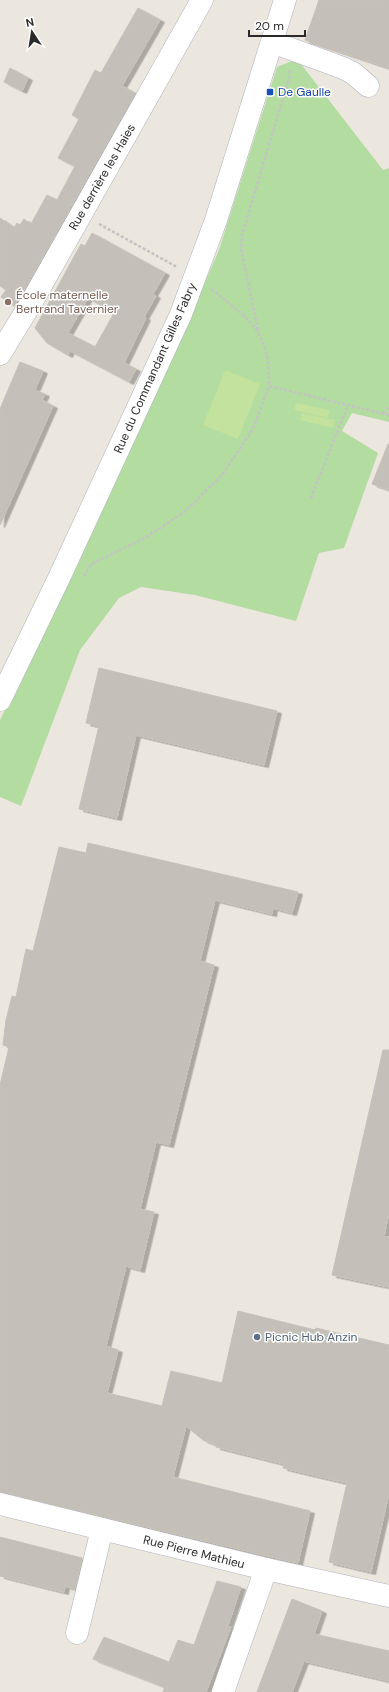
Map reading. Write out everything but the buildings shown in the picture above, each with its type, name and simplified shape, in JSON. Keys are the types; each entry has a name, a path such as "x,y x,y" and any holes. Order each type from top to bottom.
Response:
{"street":[{"name":"Rue derrière les Haies","path":"0,354 31,303 202,0"},
{"name":"Rue du Commandant Gilles Fabry","path":"0,700 167,346 195,278 281,45 285,0"},
{"path":"281,45 343,68 368,86"},
{"name":"Rue Pierre Mathieu","path":"0,1504 266,1569 389,1596"},
{"path":"77,1633 102,1529"},
{"path":"223,1692 266,1569"}],"path":[{"path":"258,333 241,249 242,235 290,75 281,45"},
{"path":"58,578 79,587 91,564 143,539 184,513 222,475 240,449 253,429 269,386 267,352 258,333 245,315 195,278 81,214"},
{"path":"269,386 389,415"},
{"path":"311,498 348,405"},
{"path":"384,413 389,407"}],"green space":[{"path":"297,59 383,170 389,168 389,422 352,413 342,431 378,453 344,548 319,553 296,621 195,595 141,587 119,598 80,650 21,806 0,797 0,720 79,562 219,250 277,67"},
{"path":"225,370 260,384 238,439 203,425"},
{"path":"296,403 330,410 328,418 294,410"},
{"path":"302,413 335,420 333,428 300,420"}],"place":[{"name":"De Gaulle","path":"270,92"},
{"name":"École maternelle Bertrand Tavernier","path":"8,302"},
{"name":"Picnic Hub Anzin","path":"257,1337"}]}
